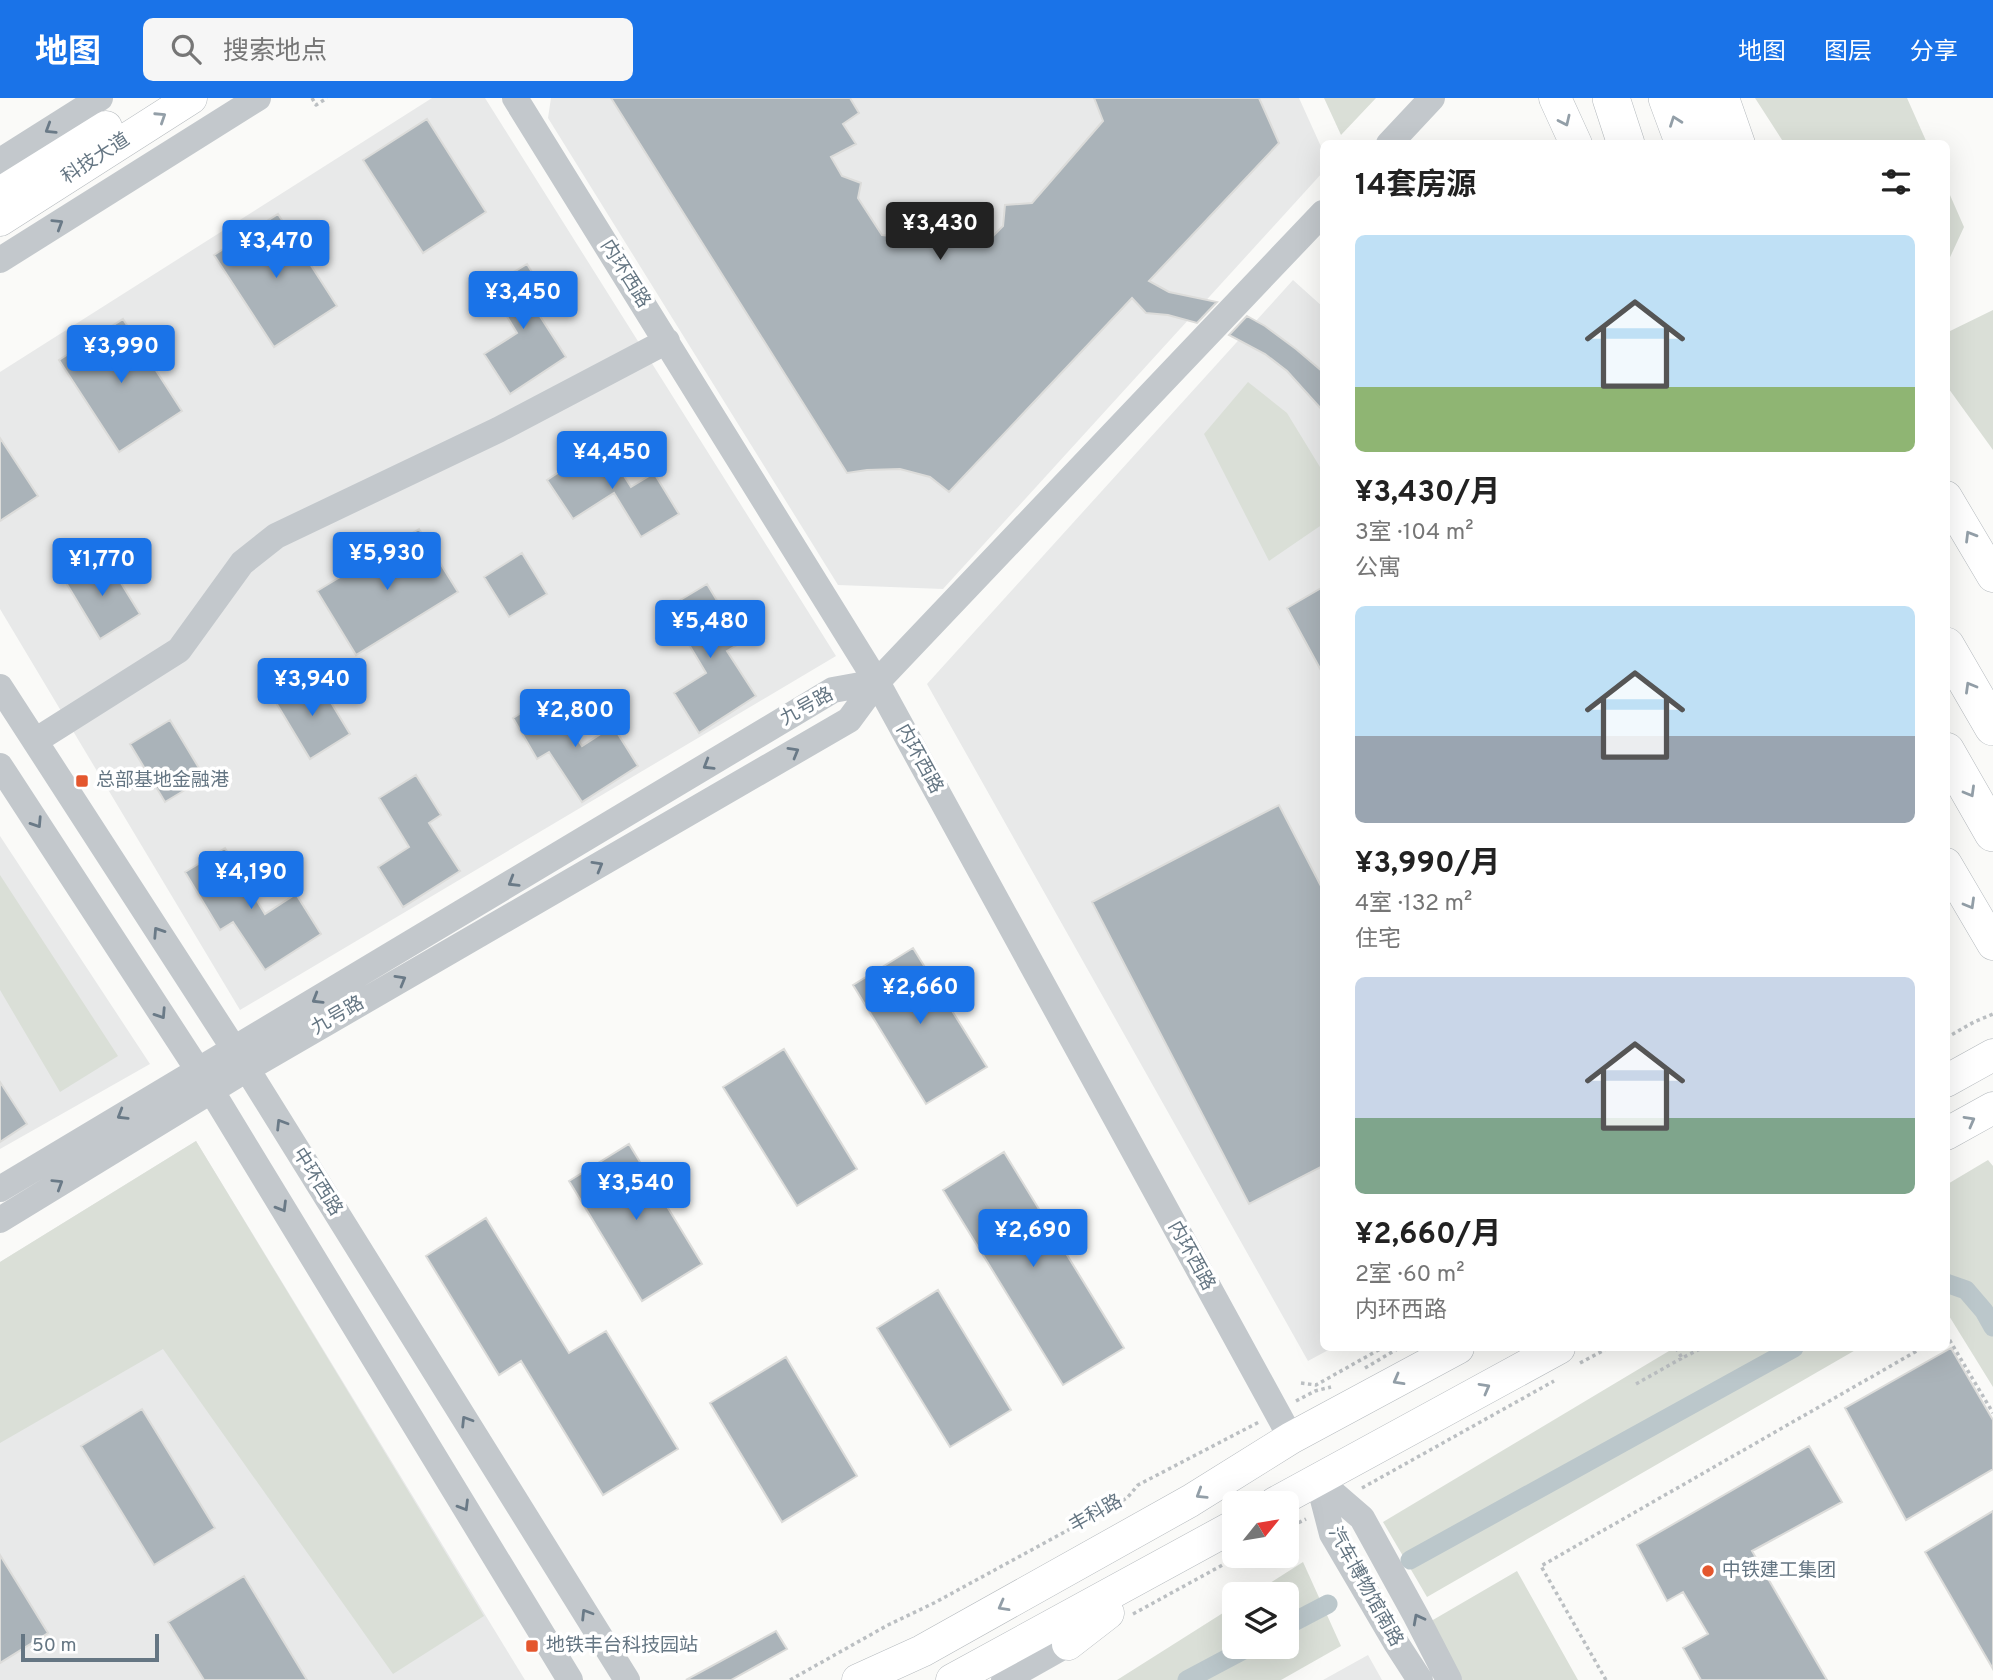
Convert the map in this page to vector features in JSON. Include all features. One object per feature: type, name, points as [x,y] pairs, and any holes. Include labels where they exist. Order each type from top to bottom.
[{"type":"highway","points":[[1611,98],[1625,140]]},
{"type":"highway","points":[[1667,98],[1683,140]]},
{"type":"highway","points":[[1700,98],[1699,109],[1706,140]]},
{"type":"highway","points":[[1950,653],[1993,727]]},
{"type":"highway","points":[[1950,758],[1993,832]]},
{"type":"main road","name":"科技大道","points":[[0,193],[152,98]]},
{"type":"main road","name":"科技大道","points":[[0,220],[191,98]]},
{"type":"main road","points":[[1555,98],[1574,140]]},
{"type":"main road","points":[[1723,98],[1738,140]]},
{"type":"main road","points":[[1950,504],[1993,576]]},
{"type":"main road","points":[[1950,871],[1993,944]]},
{"type":"main road","points":[[1950,1079],[1993,1055]]},
{"type":"main road","points":[[1950,1132],[1993,1108]]},
{"type":"main road","name":"丰科路","points":[[858,1680],[922,1651],[1190,1501],[1284,1425],[1451,1351]]},
{"type":"main road","points":[[1299,1500],[1328,1496],[1565,1363]]},
{"type":"main road","points":[[952,1680],[1222,1532]]},
{"type":"main road","points":[[1068,1644],[1128,1597],[1145,1574]]},
{"type":"street","points":[[0,161],[100,98]]},
{"type":"street","points":[[0,260],[258,98]]},
{"type":"street","name":"内环西路","points":[[515,98],[877,682],[1284,1425]]},
{"type":"street","points":[[1393,140],[1432,98]]},
{"type":"street","name":"九号路","points":[[0,1189],[204,1080],[849,720],[877,682],[1320,216]]},
{"type":"street","points":[[35,741],[180,650],[242,563],[276,536],[498,430],[667,341]]},
{"type":"street","name":"中环西路","points":[[0,687],[240,1059],[627,1680]]},
{"type":"street","points":[[0,766],[204,1080],[570,1680]]},
{"type":"street","name":"九号路","points":[[0,1220],[204,1080]]},
{"type":"street","name":"汽车博物馆南路","points":[[1328,1496],[1332,1534],[1420,1680]]},
{"type":"street","name":"汽车博物馆南路","points":[[1328,1496],[1362,1518],[1449,1680]]},
{"type":"street","points":[[1004,1680],[1068,1644]]},
{"type":"path","points":[[312,98],[316,105],[327,98]]},
{"type":"path","points":[[1950,1036],[1993,1014]]},
{"type":"path","points":[[1950,1341],[1993,1413]]},
{"type":"path","points":[[1301,1383],[1316,1385],[1377,1351]]},
{"type":"path","points":[[1355,1374],[1394,1351]]},
{"type":"path","points":[[1299,1519],[1328,1496],[1550,1384],[1565,1363],[1599,1351]]},
{"type":"path","points":[[1678,1351],[1682,1358]]},
{"type":"path","points":[[1636,1384],[1696,1351]]},
{"type":"path","points":[[1606,1680],[1541,1566],[1917,1351]]},
{"type":"path","name":"丰科路","points":[[790,1680],[1127,1497],[1138,1485],[1284,1425],[1314,1391],[1332,1387]]},
{"type":"path","points":[[1131,1615],[1222,1565]]},
{"type":"shaded area","points":[[432,98],[485,98],[836,656],[240,1010],[0,609],[0,372]]},
{"type":"shaded area","points":[[551,98],[1299,98],[1320,144],[1320,175],[943,589],[838,585],[548,118]]},
{"type":"shaded area","points":[[1324,98],[1376,98],[1341,135]]},
{"type":"shaded area","points":[[1755,98],[1907,98],[1926,140],[1782,140]]},
{"type":"shaded area","points":[[1950,195],[1964,227],[1950,257]]},
{"type":"shaded area","points":[[1293,280],[1320,304],[1320,1351],[1326,1351],[1308,1361],[927,684]]},
{"type":"shaded area","points":[[1993,310],[1993,450],[1950,391],[1950,331]]},
{"type":"shaded area","points":[[1248,382],[1287,413],[1320,467],[1320,526],[1269,561],[1204,434]]},
{"type":"shaded area","points":[[0,836],[150,1064],[0,1149]]},
{"type":"shaded area","points":[[0,875],[118,1056],[60,1092],[0,990]]},
{"type":"shaded area","points":[[196,1141],[525,1680],[0,1680],[0,1262]]},
{"type":"shaded area","points":[[196,1141],[484,1616],[393,1674],[163,1349],[0,1443],[0,1262]]},
{"type":"shaded area","points":[[1988,1160],[1993,1166],[1993,1387],[1950,1317],[1950,1183]]},
{"type":"shaded area","points":[[1669,1351],[1854,1351],[1427,1597],[1383,1522]]},
{"type":"shaded area","points":[[1303,1562],[1341,1646],[1281,1680],[1117,1680],[1222,1614],[1222,1659],[1299,1659],[1299,1582],[1272,1582],[1294,1568],[1299,1568]]},
{"type":"shaded area","points":[[1517,1571],[1578,1680],[1462,1680],[1426,1624]]},
{"type":"shaded area","points":[[1368,1655],[1382,1680],[1323,1680]]},
{"type":"building","points":[[611,98],[850,98],[859,113],[843,124],[856,144],[831,157],[842,176],[861,183],[858,198],[882,235],[983,246],[1003,226],[1005,205],[1032,203],[1103,121],[1094,98],[1259,98],[1279,143],[1149,281],[1169,292],[1217,302],[1197,323],[1168,315],[1146,313],[1132,298],[949,492],[930,477],[900,469],[847,473]]},
{"type":"building","points":[[427,119],[486,212],[423,253],[363,160]]},
{"type":"building","points":[[278,214],[337,306],[274,347],[214,255]]},
{"type":"building","points":[[527,264],[552,305],[538,313],[566,357],[510,394],[484,354],[517,333],[489,287]]},
{"type":"building","points":[[1247,316],[1296,349],[1320,369],[1320,408],[1287,371],[1265,354],[1229,335]]},
{"type":"building","points":[[123,319],[182,411],[119,452],[59,360]]},
{"type":"building","points":[[0,438],[38,496],[0,521]]},
{"type":"building","points":[[603,443],[631,487],[654,473],[679,514],[641,537],[614,493],[573,519],[547,480]]},
{"type":"building","points":[[419,529],[458,592],[356,655],[317,591]]},
{"type":"building","points":[[522,553],[547,594],[509,617],[484,577]]},
{"type":"building","points":[[105,557],[140,614],[100,639],[65,581]]},
{"type":"building","points":[[707,584],[742,642],[727,651],[756,696],[699,733],[674,693],[706,673],[667,608]]},
{"type":"building","points":[[1320,589],[1320,668],[1287,608]]},
{"type":"building","points":[[315,676],[350,734],[310,759],[275,701]]},
{"type":"building","points":[[550,695],[582,746],[613,726],[638,766],[582,802],[549,752],[537,759],[513,718]]},
{"type":"building","points":[[170,720],[205,778],[165,802],[130,744]]},
{"type":"building","points":[[416,775],[441,815],[429,823],[460,871],[403,907],[378,867],[409,847],[379,798]]},
{"type":"building","points":[[1279,805],[1320,884],[1320,1168],[1249,1204],[1092,902]]},
{"type":"building","points":[[225,848],[265,914],[296,894],[321,934],[265,970],[233,922],[220,930],[185,872]]},
{"type":"building","points":[[913,948],[987,1067],[926,1104],[853,985]]},
{"type":"building","points":[[784,1049],[857,1169],[797,1206],[723,1087]]},
{"type":"building","points":[[0,1082],[27,1124],[0,1142]]},
{"type":"building","points":[[629,1144],[702,1264],[642,1301],[569,1181]]},
{"type":"building","points":[[1004,1152],[1124,1348],[1063,1385],[943,1190]]},
{"type":"building","points":[[486,1218],[569,1353],[606,1331],[678,1449],[603,1495],[521,1361],[499,1375],[426,1256]]},
{"type":"building","points":[[938,1290],[1011,1410],[950,1447],[877,1328]]},
{"type":"building","points":[[1950,1349],[1993,1420],[1993,1469],[1906,1520],[1845,1408],[1950,1351]]},
{"type":"building","points":[[786,1357],[857,1476],[782,1522],[710,1403]]},
{"type":"building","points":[[142,1409],[215,1528],[154,1565],[81,1446]]},
{"type":"building","name":"中铁建工集团","points":[[1809,1446],[1842,1502],[1752,1551],[1827,1680],[1701,1680],[1683,1648],[1708,1634],[1683,1592],[1667,1601],[1637,1545]]},
{"type":"building","points":[[1993,1511],[1993,1669],[1925,1552]]},
{"type":"building","points":[[0,1555],[48,1633],[0,1663]]},
{"type":"building","points":[[244,1576],[307,1680],[204,1680],[168,1622]]},
{"type":"building","points":[[776,1631],[787,1649],[731,1680],[686,1680]]},
{"type":"waterway","points":[[1950,1284],[1966,1290],[1984,1311],[1993,1327]]},
{"type":"waterway","points":[[1410,1560],[1789,1351]]},
{"type":"waterway","points":[[1299,1619],[1328,1604]]},
{"type":"waterway","points":[[1187,1680],[1226,1659]]},
{"type":"place","name":"总部基地金融港","points":[[82,781]]},
{"type":"place","name":"中铁建工集团","points":[[1708,1571]]},
{"type":"place","name":"地铁丰台科技园站","points":[[532,1646]]}]
